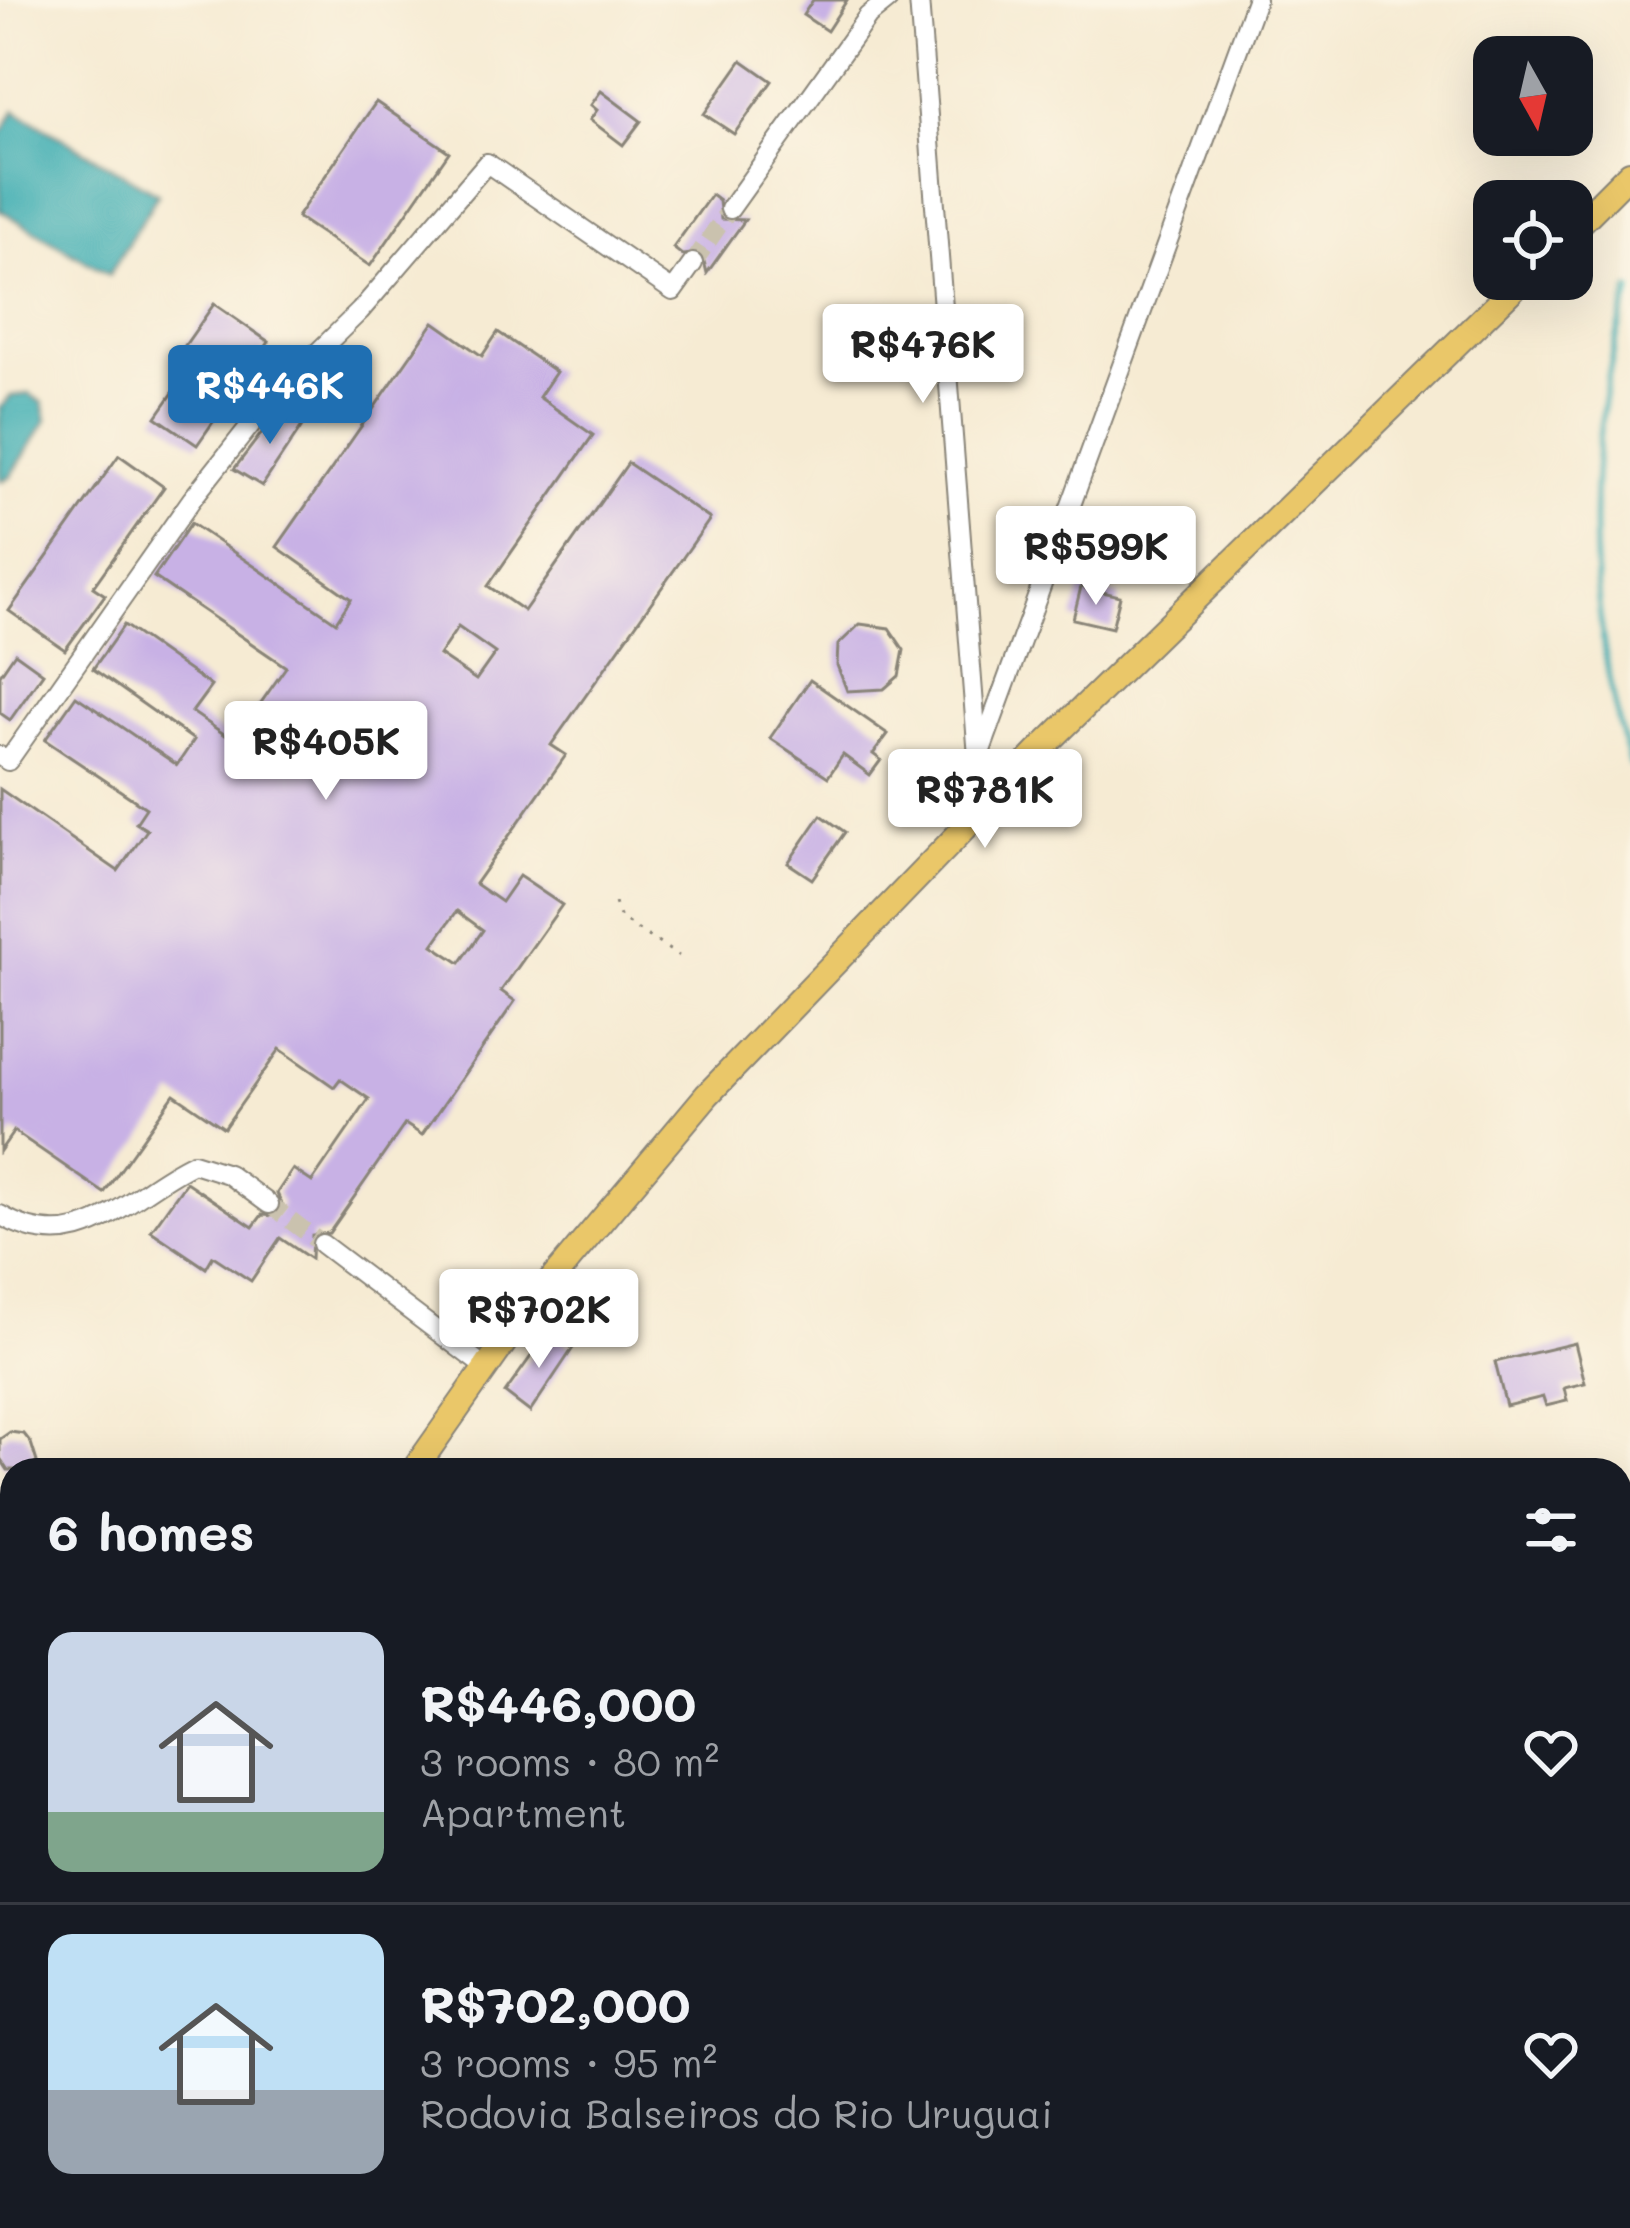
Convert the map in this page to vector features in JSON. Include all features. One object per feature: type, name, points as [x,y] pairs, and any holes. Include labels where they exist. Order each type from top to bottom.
[{"type":"main road","points":[[1593,210],[1630,173]]},
{"type":"main road","points":[[422,1458],[619,1196],[707,1095],[988,805],[1502,300]]},
{"type":"street","points":[[730,209],[868,16],[888,0]]},
{"type":"street","points":[[919,0],[978,757],[988,805]]},
{"type":"street","points":[[978,757],[1256,0]]},
{"type":"street","points":[[0,756],[8,761],[192,499],[274,394],[359,311],[488,163],[673,291],[693,263]]},
{"type":"street","points":[[0,1215],[38,1231],[87,1228],[124,1211],[167,1174],[193,1162],[228,1174],[269,1204]]},
{"type":"street","points":[[322,1244],[486,1368]]},
{"type":"path","points":[[615,903],[621,919],[679,956]]},
{"type":"water","points":[[15,110],[158,194],[109,275],[0,210],[0,134]]},
{"type":"water","points":[[29,394],[43,403],[47,420],[11,476],[0,481],[0,408],[11,396]]},
{"type":"building","points":[[813,0],[847,0],[827,31],[803,15]]},
{"type":"building","points":[[742,60],[772,81],[734,134],[704,114]]},
{"type":"building","points":[[601,91],[641,121],[623,145],[590,120],[597,110],[591,105]]},
{"type":"building","points":[[376,102],[449,152],[370,266],[297,217]]},
{"type":"building","points":[[711,195],[719,201],[721,219],[745,220],[707,273],[702,253],[682,255],[673,248]]},
{"type":"building","points":[[214,304],[269,342],[197,445],[156,417],[186,374],[172,364]]},
{"type":"building","points":[[434,322],[482,356],[498,332],[556,372],[539,397],[593,435],[488,586],[524,611],[628,463],[710,519],[551,745],[566,755],[475,884],[501,902],[519,876],[562,905],[501,991],[515,1001],[422,1135],[405,1124],[329,1233],[312,1235],[311,1259],[280,1238],[251,1281],[213,1256],[206,1268],[151,1231],[186,1182],[253,1227],[262,1215],[275,1216],[282,1204],[277,1193],[293,1169],[312,1182],[369,1099],[340,1079],[334,1087],[280,1049],[224,1128],[174,1094],[104,1193],[14,1131],[0,1151],[0,789],[118,871],[147,830],[136,823],[146,808],[45,740],[76,696],[177,765],[194,740],[93,669],[124,625],[211,686],[192,712],[234,741],[286,667],[154,577],[191,523],[336,622],[351,599],[277,547]],"holes":[[[458,627],[495,653],[476,680],[439,655]],[[457,911],[483,930],[460,963],[433,945]]]},
{"type":"building","points":[[281,408],[304,423],[262,486],[234,469]]},
{"type":"building","points":[[119,455],[164,487],[93,587],[105,595],[65,650],[9,611]]},
{"type":"building","points":[[1081,587],[1120,596],[1112,628],[1073,619]]},
{"type":"building","points":[[860,624],[889,628],[904,650],[899,676],[884,689],[847,691],[837,665],[838,645]]},
{"type":"building","points":[[15,653],[43,673],[10,720],[0,713],[0,675]]},
{"type":"building","points":[[810,680],[888,734],[873,754],[881,760],[870,775],[843,755],[828,777],[770,738]]},
{"type":"building","points":[[821,815],[845,832],[812,879],[788,863]]},
{"type":"building","points":[[549,1331],[573,1348],[530,1412],[505,1393]]},
{"type":"building","points":[[1575,1343],[1585,1383],[1564,1388],[1567,1401],[1546,1406],[1543,1397],[1506,1406],[1495,1362]]},
{"type":"building","points":[[10,1432],[24,1434],[36,1458],[0,1458],[0,1439]]},
{"type":"waterway","points":[[1630,290],[1603,408],[1595,528],[1604,647],[1630,765]]},
{"type":"tunnel","points":[[693,263],[730,209]]},
{"type":"tunnel","points":[[269,1204],[322,1244]]}]
